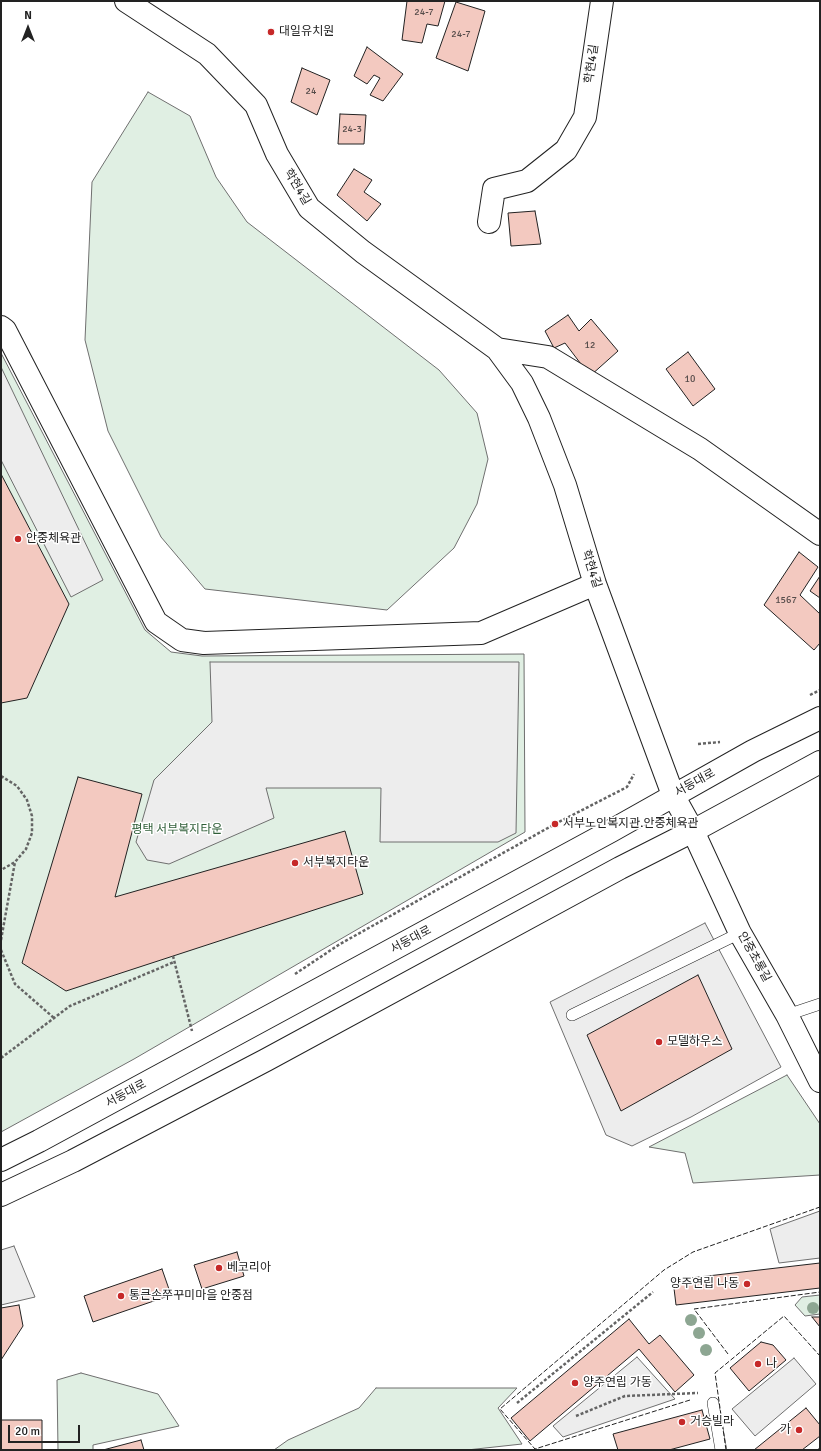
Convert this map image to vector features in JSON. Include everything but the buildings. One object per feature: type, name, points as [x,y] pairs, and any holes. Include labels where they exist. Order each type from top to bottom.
[{"type":"street","name":"학현4길","points":[[126,1],[207,54],[256,105],[277,154],[308,208],[363,252],[497,350],[522,383],[539,418],[565,485],[594,584],[673,795],[693,831]]},
{"type":"street","name":"학현4길","points":[[489,222],[494,189],[527,181],[560,155],[566,150],[585,117],[602,1]]},
{"type":"street","points":[[1,327],[4,330],[156,622],[182,640],[204,643],[481,633],[594,584]]},
{"type":"street","name":"학현4길","points":[[497,350],[548,357],[700,449],[820,534]]},
{"type":"street","name":"서동대로","points":[[1,1160],[597,839],[753,751],[820,718]]},
{"type":"street","points":[[1,1195],[73,1160],[266,1060],[620,868],[693,831],[820,762]]},
{"type":"street","name":"안중초롱길","points":[[693,831],[740,933],[787,1015],[820,1080]]},
{"type":"lane","points":[[572,1015],[740,933]]},
{"type":"lane","points":[[787,1015],[820,1004]]},
{"type":"lane","points":[[713,1403],[720,1450]]},
{"type":"path","points":[[293,975],[340,944],[555,824],[627,787],[634,774]]},
{"type":"path","points":[[1,776],[17,786],[27,800],[32,816],[32,833],[26,849],[15,862],[1,870]]},
{"type":"path","points":[[1,940],[15,862]]},
{"type":"path","points":[[1,950],[15,984],[54,1018]]},
{"type":"path","points":[[172,956],[193,1036]]},
{"type":"path","points":[[1,1058],[70,1006],[174,962]]},
{"type":"path","points":[[517,1403],[653,1292]]},
{"type":"path","points":[[576,1416],[625,1396],[702,1393]]},
{"type":"green space","points":[[148,92],[190,116],[216,177],[247,222],[439,370],[477,413],[488,459],[477,504],[454,548],[387,610],[205,589],[161,537],[108,431],[85,340],[92,182]]},
{"type":"green space","name":"평택 서부복지타운","points":[[1,353],[145,630],[171,652],[202,656],[524,654],[525,832],[134,1059],[1,1132]]},
{"type":"green space","points":[[787,1075],[820,1124],[820,1175],[693,1183],[685,1153],[649,1147]]},
{"type":"green space","points":[[820,1295],[820,1314],[805,1316],[795,1305],[802,1297]]},
{"type":"green space","points":[[81,1373],[158,1394],[179,1426],[93,1445],[93,1450],[58,1450],[57,1380]]},
{"type":"green space","points":[[376,1388],[517,1388],[498,1408],[522,1444],[467,1450],[274,1450],[288,1440],[359,1408]]},
{"type":"shaded area","points":[[1,367],[103,580],[71,597],[1,460]]},
{"type":"shaded area","points":[[210,662],[519,662],[516,833],[498,842],[380,842],[381,788],[266,788],[274,818],[169,864],[147,860],[136,842],[154,780],[212,722]]},
{"type":"shaded area","points":[[705,923],[781,1067],[691,1117],[632,1146],[606,1135],[550,1002]]},
{"type":"shaded area","points":[[820,1211],[820,1258],[779,1263],[770,1229]]},
{"type":"shaded area","points":[[14,1246],[35,1297],[1,1305],[1,1250]]},
{"type":"shaded area","points":[[637,1357],[675,1399],[563,1437],[553,1426]]},
{"type":"shaded area","points":[[794,1358],[816,1384],[755,1436],[732,1409]]},
{"type":"fence","points":[[690,1400],[535,1449],[500,1409],[664,1270],[693,1252],[820,1207]]},
{"type":"fence","points":[[728,1354],[694,1309],[820,1292]]},
{"type":"fence","points":[[726,1450],[715,1373],[784,1316],[820,1356]]},
{"type":"place","name":"대일유치원","points":[[271,32]]},
{"type":"place","name":"안중체육관","points":[[18,539]]},
{"type":"place","name":"서부노인복지관.안중체육관","points":[[555,824]]},
{"type":"place","name":"서부복지타운","points":[[295,863]]},
{"type":"place","name":"모델하우스","points":[[659,1042]]},
{"type":"place","name":"베코리아","points":[[219,1268]]},
{"type":"place","name":"양주연립 나동","points":[[747,1284]]},
{"type":"place","name":"통큰손쭈꾸미마을 안중점","points":[[121,1296]]},
{"type":"place","name":"나","points":[[758,1364]]},
{"type":"place","name":"양주연립 가동","points":[[575,1383]]},
{"type":"place","name":"거승빌라","points":[[682,1422]]},
{"type":"place","name":"가","points":[[799,1430]]}]
